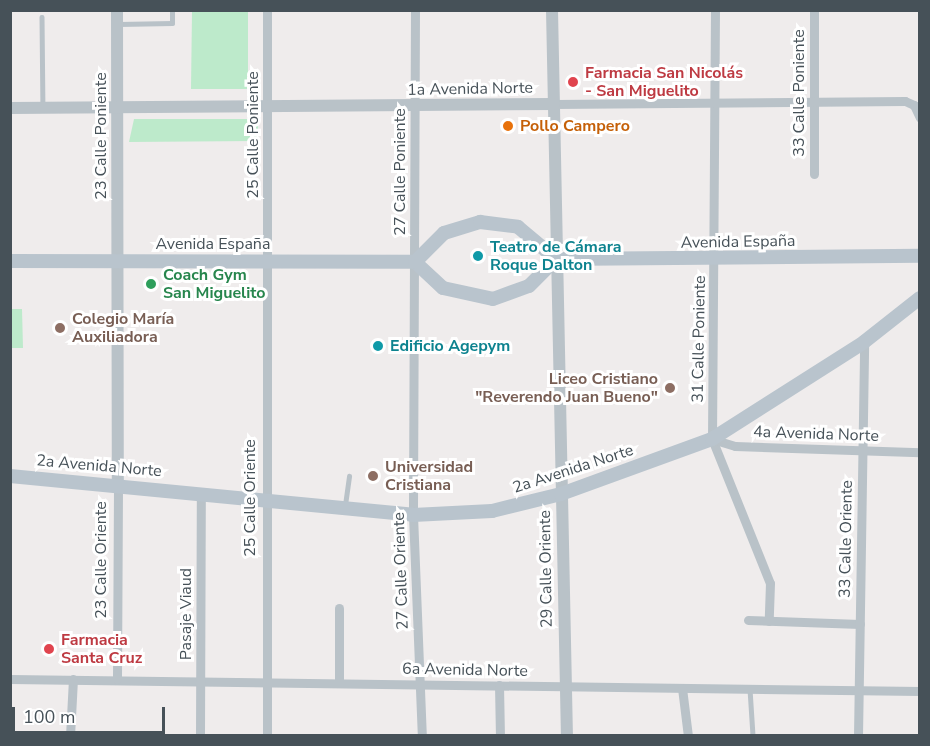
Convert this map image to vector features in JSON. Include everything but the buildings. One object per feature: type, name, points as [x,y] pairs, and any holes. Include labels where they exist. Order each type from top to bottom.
[{"type":"main road","points":[[487,221],[530,233],[556,259],[529,286],[487,299],[443,288],[415,262],[444,234],[487,221]]},
{"type":"main road","name":"Avenida España","points":[[556,259],[920,256]]},
{"type":"main road","name":"Avenida España","points":[[10,261],[415,262]]},
{"type":"main road","name":"2a Avenida Norte","points":[[10,476],[118,483],[413,515],[492,510],[561,494],[712,439],[864,342],[920,298]]},
{"type":"street","name":"23 Calle Poniente","points":[[117,10],[118,261]]},
{"type":"street","name":"25 Calle Poniente","points":[[267,10],[269,260]]},
{"type":"street","name":"27 Calle Poniente","points":[[415,10],[415,262]]},
{"type":"street","name":"29 Calle Oriente","points":[[552,10],[567,735]]},
{"type":"street","name":"31 Calle Poniente","points":[[715,10],[712,439],[770,583],[769,621]]},
{"type":"street","name":"33 Calle Poniente","points":[[814,10],[814,174]]},
{"type":"street","name":"1a Avenida Norte","points":[[11,108],[117,106],[267,108],[814,99],[908,102],[920,118]]},
{"type":"street","name":"25 Calle Oriente","points":[[267,735],[264,499],[269,260]]},
{"type":"street","name":"23 Calle Oriente","points":[[117,680],[118,261]]},
{"type":"street","name":"27 Calle Oriente","points":[[415,262],[413,515],[422,735]]},
{"type":"street","name":"33 Calle Oriente","points":[[858,735],[864,342]]},
{"type":"street","name":"4a Avenida Norte","points":[[712,439],[735,446],[920,452]]},
{"type":"street","name":"Pasaje Viaud","points":[[200,735],[201,492]]},
{"type":"street","points":[[339,608],[339,683]]},
{"type":"street","points":[[748,620],[860,624]]},
{"type":"street","name":"6a Avenida Norte","points":[[10,679],[920,691]]},
{"type":"street","points":[[70,735],[73,679]]},
{"type":"street","points":[[499,685],[500,735]]},
{"type":"street","points":[[682,688],[688,735]]},
{"type":"lane","points":[[117,24],[172,23],[172,10]]},
{"type":"lane","points":[[42,17],[43,107]]},
{"type":"lane","points":[[344,508],[350,476]]},
{"type":"lane","points":[[750,688],[753,735]]},
{"type":"green space","points":[[192,11],[248,11],[248,89],[191,89]]},
{"type":"green space","points":[[134,119],[251,119],[258,125],[258,141],[129,142]]},
{"type":"green space","points":[[10,309],[22,309],[23,348],[11,348]]},
{"type":"place","name":"Farmacia San Nicolás - San Miguelito","points":[[573,82]]},
{"type":"place","name":"Pollo Campero","points":[[508,126]]},
{"type":"place","name":"Teatro de Cámara Roque Dalton","points":[[478,256]]},
{"type":"place","name":"Coach Gym San Miguelito","points":[[151,284]]},
{"type":"place","name":"Colegio María Auxiliadora","points":[[60,328]]},
{"type":"place","name":"Edificio Agepym","points":[[378,346]]},
{"type":"place","name":"Liceo Cristiano \"Reverendo Juan Bueno\"","points":[[670,388]]},
{"type":"place","name":"Universidad Cristiana","points":[[373,476]]},
{"type":"place","name":"Farmacia Santa Cruz","points":[[49,649]]}]
